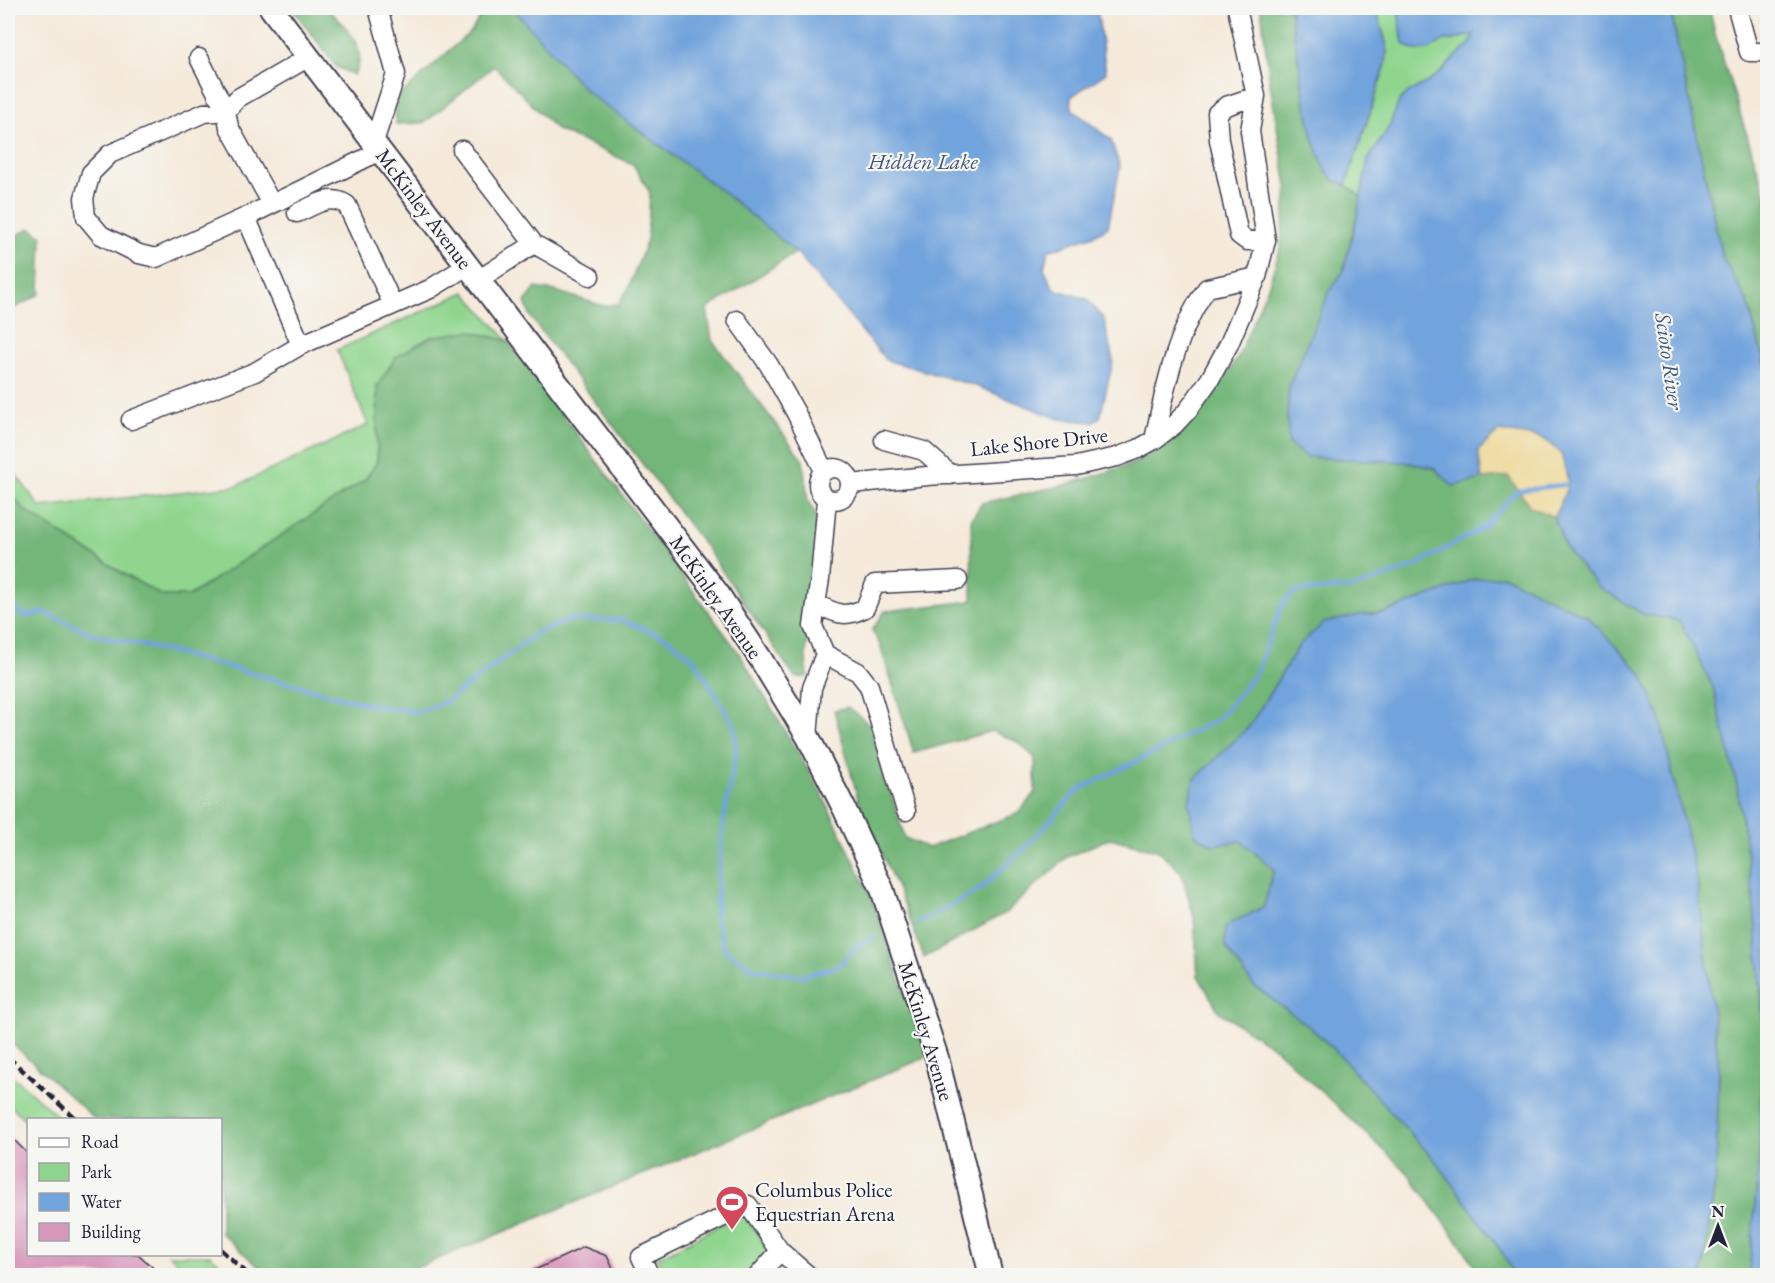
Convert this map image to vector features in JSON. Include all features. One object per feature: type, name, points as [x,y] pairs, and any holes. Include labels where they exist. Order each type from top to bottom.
[{"type":"main road","name":"McKinley Avenue","points":[[271,8],[718,594],[760,658],[807,737],[882,889],[937,1058],[991,1275]]},
{"type":"street","points":[[309,57],[238,98],[226,111],[204,113],[110,154],[91,173],[84,198],[86,217],[101,235],[139,254],[156,258],[272,204],[377,147],[396,74],[378,8]]},
{"type":"street","name":"Lake Shore Drive","points":[[851,484],[951,474],[1076,466],[1117,457],[1154,440],[1174,425],[1188,410],[1210,379],[1229,344],[1257,277],[1266,240],[1250,131],[1256,96],[1237,8]]},
{"type":"street","points":[[1737,8],[1758,52]]},
{"type":"street","points":[[199,58],[226,111],[230,128],[272,204]]},
{"type":"street","points":[[1256,96],[1226,106],[1217,113],[1220,140],[1239,235],[1247,241],[1266,240]]},
{"type":"street","points":[[462,150],[534,244],[590,276]]},
{"type":"street","points":[[297,213],[327,200],[339,200],[347,205],[393,305]]},
{"type":"street","points":[[246,216],[301,345]]},
{"type":"street","points":[[131,420],[255,372],[301,345],[472,273],[534,244]]},
{"type":"street","points":[[1154,440],[1176,350],[1198,301],[1207,288],[1257,277]]},
{"type":"street","points":[[737,320],[769,365],[796,412],[824,471]]},
{"type":"street","points":[[884,440],[924,451],[951,474]]},
{"type":"street","points":[[830,468],[847,473],[851,484],[847,495],[832,501],[822,496],[818,486],[820,476],[830,468]]},
{"type":"street","points":[[827,499],[821,570],[813,626],[825,654],[858,672],[868,686],[906,811]]},
{"type":"street","points":[[816,603],[840,614],[855,613],[865,608],[875,584],[958,580]]},
{"type":"street","points":[[807,737],[812,688],[825,654]]},
{"type":"street","points":[[650,1275],[640,1257],[748,1205],[780,1251],[810,1275]]},
{"type":"street","points":[[758,1275],[780,1251]]},
{"type":"green space","points":[[292,8],[328,8],[348,31],[358,47],[360,56],[354,75],[336,67]]},
{"type":"green space","points":[[485,8],[515,8],[516,12],[587,92],[723,192],[797,252],[707,309],[712,340],[803,460],[808,501],[822,525],[806,652],[807,677],[795,678],[708,550],[531,318],[525,302],[536,288],[555,291],[604,306],[618,304],[628,289],[647,240],[650,193],[633,164],[557,130],[494,66],[424,123],[396,124],[395,100],[472,30]]},
{"type":"green space","points":[[1261,8],[1290,8],[1314,141],[1335,181],[1346,185],[1361,197],[1343,272],[1330,290],[1306,457],[1404,462],[1434,468],[1453,485],[1508,476],[1530,506],[1554,517],[1566,549],[1643,614],[1680,621],[1713,687],[1736,780],[1753,892],[1764,1026],[1759,1158],[1749,1275],[1702,1275],[1716,1174],[1719,1067],[1697,879],[1475,579],[1384,613],[1359,615],[1300,644],[1249,727],[1195,779],[1213,845],[1241,841],[1274,869],[1264,907],[1226,926],[1253,985],[1312,1029],[1332,1047],[1439,1165],[1504,1255],[1514,1275],[1480,1275],[1464,1249],[1408,1173],[1276,1049],[1219,1012],[1198,976],[1194,917],[1181,872],[1159,851],[1110,838],[1067,857],[1007,912],[924,958],[904,904],[858,799],[834,710],[848,707],[869,724],[905,838],[928,848],[1019,813],[1035,792],[1035,758],[1018,742],[992,731],[914,753],[880,645],[872,630],[885,611],[972,601],[971,520],[982,503],[1069,484],[1135,463],[1174,440],[1207,405],[1237,359],[1269,284],[1281,247],[1287,187],[1270,84]]},
{"type":"green space","points":[[1376,8],[1398,8],[1403,43],[1429,50],[1444,40],[1454,40],[1474,33],[1470,44],[1444,69],[1430,81],[1400,99],[1389,127],[1368,160],[1361,197],[1346,185],[1386,64],[1387,46]]},
{"type":"green space","points":[[1670,8],[1709,8],[1767,199],[1767,374],[1748,303],[1722,257]]},
{"type":"green space","points":[[30,228],[42,236],[40,294],[8,312],[8,268],[17,235]]},
{"type":"green space","points":[[465,292],[508,341],[469,331],[377,386],[377,462],[365,480],[189,596],[163,596],[127,576],[24,510],[8,490],[8,464],[40,507],[236,486],[368,425],[337,350]]},
{"type":"green space","points":[[469,331],[508,341],[739,653],[821,792],[870,894],[927,1057],[421,1266],[406,1275],[268,1275],[222,1234],[222,1118],[94,1118],[8,1040],[8,490],[24,510],[127,576],[163,596],[189,596],[365,480],[377,462],[377,386],[396,357],[430,337]]},
{"type":"green space","points":[[1767,454],[1767,550],[1757,481],[1763,456]]},
{"type":"green space","points":[[8,1072],[60,1118],[27,1118],[27,1122],[8,1103]]},
{"type":"green space","name":"Columbus Police Equestrian Arena","points":[[742,1213],[770,1249],[745,1275],[667,1275],[657,1258]]},
{"type":"green space","points":[[170,1256],[211,1256],[233,1275],[189,1275]]},
{"type":"sand","points":[[1499,431],[1542,438],[1561,453],[1569,484],[1554,517],[1530,506],[1508,476],[1482,479],[1478,451]]},
{"type":"water","name":"Hidden Lake","points":[[515,8],[1097,8],[1106,73],[1071,97],[1072,109],[1111,140],[1120,167],[1108,227],[1094,235],[1048,251],[1044,268],[1054,289],[1087,299],[1104,319],[1113,361],[1100,417],[1092,422],[1059,419],[976,386],[886,360],[797,253],[723,192],[587,92],[516,12]]},
{"type":"water","points":[[1290,8],[1376,8],[1387,47],[1386,64],[1346,185],[1335,181],[1326,172],[1314,141]]},
{"type":"water","name":"Scioto River","points":[[1398,8],[1526,8],[1525,11],[1536,14],[1543,8],[1670,8],[1722,257],[1748,303],[1767,374],[1767,454],[1763,456],[1757,481],[1768,550],[1767,1275],[1749,1275],[1759,1158],[1764,1027],[1753,893],[1736,780],[1713,687],[1680,621],[1643,614],[1598,587],[1566,549],[1554,517],[1569,484],[1561,453],[1543,438],[1499,431],[1478,451],[1482,479],[1453,486],[1434,468],[1404,462],[1306,457],[1289,444],[1287,420],[1289,386],[1330,290],[1343,272],[1368,160],[1389,127],[1400,99],[1430,81],[1444,69],[1470,44],[1474,34],[1454,40],[1444,40],[1429,50],[1413,50],[1403,43]]},
{"type":"water","points":[[1504,576],[1588,617],[1642,674],[1659,715],[1697,879],[1719,1067],[1716,1174],[1702,1275],[1514,1275],[1504,1255],[1439,1165],[1332,1047],[1312,1029],[1253,985],[1225,946],[1226,926],[1264,907],[1274,869],[1241,841],[1213,845],[1195,835],[1189,802],[1195,779],[1249,727],[1300,644],[1324,623],[1359,615],[1384,613],[1475,579]]},
{"type":"building","points":[[8,1134],[27,1153],[27,1256],[140,1256],[161,1275],[8,1275]]},
{"type":"building","points":[[584,1247],[607,1256],[616,1275],[524,1275]]},
{"type":"waterway","points":[[917,922],[979,890],[1025,848],[1078,790],[1218,719],[1256,673],[1283,603],[1296,591],[1353,588],[1413,567],[1482,528],[1517,491],[1574,485]]},
{"type":"waterway","points":[[8,606],[26,616],[44,612],[92,634],[176,653],[370,705],[418,712],[446,702],[538,632],[570,620],[622,620],[667,638],[695,660],[735,727],[736,752],[723,824],[715,917],[725,950],[755,969],[801,976],[839,966],[858,945],[874,937]]},
{"type":"railway","points":[[8,1057],[75,1118]]},
{"type":"railway","points":[[222,1251],[250,1276]]},
{"type":"place","name":"Columbus Police Equestrian Arena","points":[[732,1231]]}]
